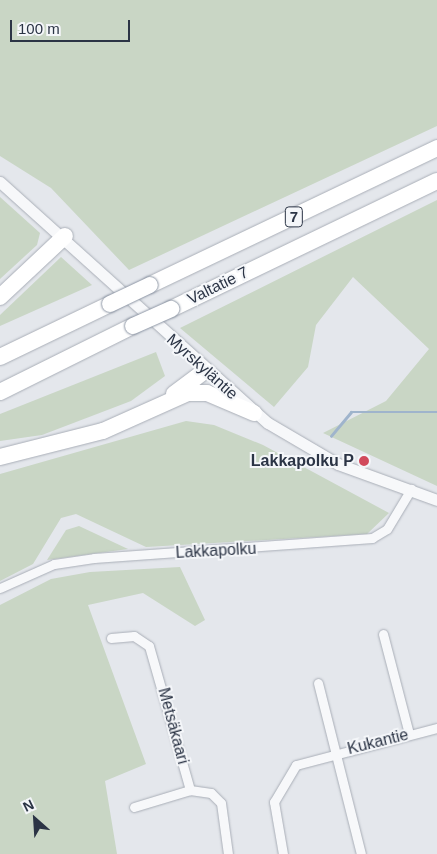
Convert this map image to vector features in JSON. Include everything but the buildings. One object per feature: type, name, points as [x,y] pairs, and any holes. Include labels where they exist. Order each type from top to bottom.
[{"type":"highway","name":"Valtatie 7","points":[[0,357],[437,148]]},
{"type":"highway","name":"Valtatie 7","points":[[0,392],[133,326],[437,182]]},
{"type":"highway","points":[[0,297],[65,236]]},
{"type":"highway","points":[[160,404],[205,371]]},
{"type":"highway","points":[[0,457],[103,431],[188,393],[207,393],[254,413]]},
{"type":"street","name":"Myrskyläntie","points":[[0,182],[65,236],[205,371],[254,413],[311,452],[437,500]]},
{"type":"street","name":"Lakkapolku","points":[[0,588],[54,564],[94,558],[372,538],[387,529],[411,489]]},
{"type":"street","points":[[383,634],[409,734]]},
{"type":"street","name":"Metsäkaari","points":[[111,638],[134,636],[149,646],[190,790]]},
{"type":"street","points":[[283,854],[273,810],[279,790],[296,765],[335,752],[318,682]]},
{"type":"street","name":"Kukantie","points":[[361,854],[335,752],[437,728]]},
{"type":"street","points":[[134,807],[190,790],[211,793],[221,803],[228,854]]},
{"type":"green space","points":[[0,0],[437,0],[437,126],[129,270],[51,188],[0,156]]},
{"type":"green space","points":[[0,197],[40,233],[37,245],[0,279]]},
{"type":"green space","points":[[437,200],[437,486],[323,433],[386,401],[429,349],[353,277],[316,325],[308,367],[274,407],[180,328]]},
{"type":"green space","points":[[61,257],[92,285],[0,326],[0,315]]},
{"type":"green space","points":[[156,352],[165,376],[131,401],[42,435],[0,441],[0,414]]},
{"type":"green space","points":[[186,421],[214,425],[263,445],[389,513],[367,534],[146,547],[76,514],[61,518],[33,564],[0,581],[0,474]]},
{"type":"green space","points":[[79,526],[128,549],[47,560],[66,530]]},
{"type":"green space","points":[[180,567],[205,620],[195,626],[143,593],[88,605],[146,764],[105,781],[117,854],[0,854],[0,605],[51,579],[90,572]]},
{"type":"waterway","points":[[331,436],[351,412],[437,412]]},
{"type":"place","name":"Lakkapolku P","points":[[364,461]]}]
